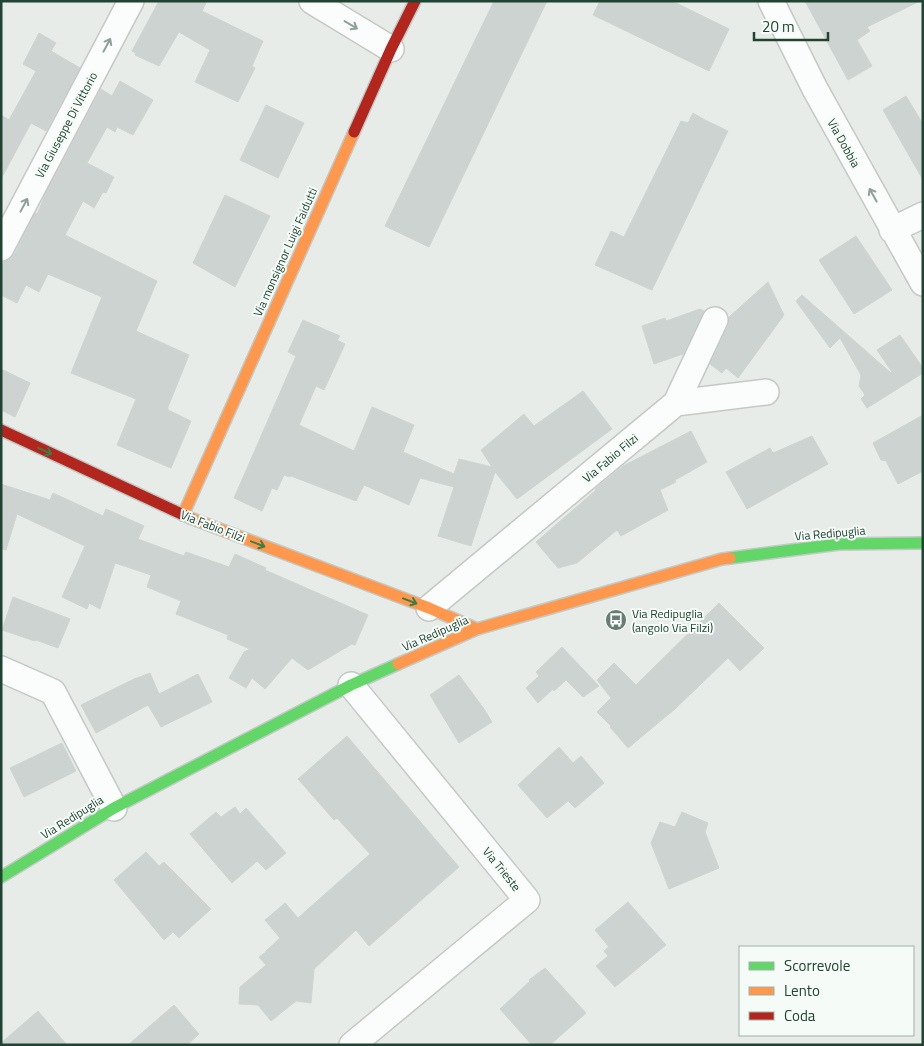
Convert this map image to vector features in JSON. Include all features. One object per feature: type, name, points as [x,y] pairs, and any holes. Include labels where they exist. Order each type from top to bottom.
[{"type":"street","name":"Via Giuseppe Di Vittorio","points":[[1,248],[131,1]]},
{"type":"street","points":[[312,1],[391,49]]},
{"type":"street","name":"Via monsignor Luigi Faidutti","points":[[183,515],[391,49],[415,1]]},
{"type":"street","name":"Via Dobbia","points":[[771,1],[815,90],[923,283]]},
{"type":"street","points":[[892,230],[923,215]]},
{"type":"street","name":"Via Fabio Filzi","points":[[430,608],[676,403],[715,320]]},
{"type":"street","points":[[676,403],[766,392]]},
{"type":"street","name":"Via Fabio Filzi","points":[[1,430],[183,515],[430,608],[476,629]]},
{"type":"street","name":"Via Redipuglia","points":[[1,877],[114,808],[351,685],[476,629],[722,559],[838,544],[923,543]]},
{"type":"street","points":[[1,668],[53,692],[114,808]]},
{"type":"street","name":"Via Trieste","points":[[351,685],[528,900],[352,1045]]},
{"type":"building","points":[[159,1],[207,1],[202,11],[263,41],[252,66],[255,68],[238,102],[195,82],[210,50],[179,32],[159,66],[135,55],[136,53],[132,51]]},
{"type":"building","points":[[494,1],[547,1],[429,247],[385,226]]},
{"type":"building","points":[[600,1],[672,1],[729,29],[709,71],[593,15]]},
{"type":"building","points":[[805,1],[920,1],[867,27],[870,31],[857,40],[872,66],[848,80]]},
{"type":"building","points":[[39,33],[56,43],[51,51],[80,68],[46,131],[31,123],[1,179],[1,115],[9,120],[36,71],[23,64]]},
{"type":"building","points":[[120,81],[153,100],[133,135],[117,127],[115,132],[107,127],[87,163],[114,177],[106,193],[103,192],[94,208],[83,201],[65,235],[157,281],[136,331],[189,355],[168,407],[168,410],[191,421],[171,468],[117,445],[136,399],[71,373],[102,297],[48,274],[39,292],[26,285],[17,303],[1,295],[1,267],[4,262],[14,255],[101,89],[112,96]]},
{"type":"building","points":[[906,96],[923,124],[923,180],[883,110]]},
{"type":"building","points":[[266,105],[304,123],[278,178],[240,160]]},
{"type":"building","points":[[693,113],[728,131],[652,290],[595,265],[611,231],[624,237],[681,121],[688,123]]},
{"type":"building","points":[[225,195],[270,216],[235,287],[193,263]]},
{"type":"building","points":[[856,236],[892,290],[854,314],[819,260]]},
{"type":"building","points":[[768,282],[784,315],[738,378],[726,368],[722,373],[710,364],[728,326],[729,317]]},
{"type":"building","points":[[802,295],[891,373],[877,350],[900,335],[923,368],[923,373],[867,408],[861,399],[865,395],[859,386],[861,375],[840,338],[830,348],[796,301]]},
{"type":"building","points":[[700,309],[704,311],[683,354],[654,364],[642,326],[665,318],[666,321]]},
{"type":"building","points":[[303,320],[340,336],[337,340],[345,344],[324,390],[316,386],[299,425],[354,451],[372,407],[414,425],[403,452],[454,474],[459,459],[492,467],[481,450],[524,414],[534,426],[583,391],[612,429],[517,499],[495,472],[471,546],[438,536],[454,487],[420,478],[409,505],[364,485],[356,501],[284,475],[277,490],[272,488],[262,511],[234,498],[296,356],[288,352]]},
{"type":"building","points":[[1,369],[30,383],[15,417],[1,410]]},
{"type":"building","points":[[923,415],[923,471],[898,484],[886,461],[881,460],[873,443]]},
{"type":"building","points":[[691,431],[707,462],[660,490],[668,510],[621,536],[617,530],[577,563],[558,568],[536,542],[623,466]]},
{"type":"building","points":[[812,436],[828,464],[747,509],[726,472],[770,448],[773,453]]},
{"type":"building","points":[[1,484],[50,500],[53,493],[103,516],[106,509],[144,526],[138,539],[184,556],[186,552],[229,567],[235,554],[266,568],[265,570],[368,615],[355,645],[352,644],[308,670],[292,658],[265,689],[252,678],[246,688],[229,678],[244,652],[250,649],[227,639],[228,635],[176,614],[181,601],[147,587],[151,575],[115,563],[100,609],[89,603],[87,609],[62,597],[85,546],[17,514],[6,550],[1,549]]},
{"type":"building","points":[[13,597],[70,619],[58,648],[2,630]]},
{"type":"building","points":[[719,603],[764,648],[740,671],[728,658],[675,709],[628,748],[597,712],[611,698],[597,680],[614,663],[636,685]]},
{"type":"building","points":[[562,647],[599,686],[583,697],[566,680],[538,703],[526,688],[539,676],[536,672]]},
{"type":"building","points":[[150,673],[159,694],[198,674],[212,702],[161,727],[148,705],[96,733],[81,705]]},
{"type":"building","points":[[459,675],[492,722],[459,743],[430,695]]},
{"type":"building","points":[[347,736],[459,867],[369,946],[356,930],[314,969],[311,1003],[296,1001],[271,1021],[258,1005],[239,1004],[240,987],[266,965],[259,957],[280,938],[265,920],[285,903],[298,918],[370,854],[337,818],[334,820],[298,779]]},
{"type":"building","points":[[62,743],[76,771],[24,797],[10,768]]},
{"type":"building","points":[[559,747],[573,763],[581,756],[604,783],[575,808],[568,801],[547,818],[518,785]]},
{"type":"building","points":[[235,807],[240,814],[246,808],[286,853],[266,870],[257,861],[232,883],[190,834],[216,812],[221,817]]},
{"type":"building","points":[[682,812],[708,823],[705,832],[719,868],[669,889],[651,843],[660,822],[675,827]]},
{"type":"building","points":[[146,852],[159,866],[164,862],[211,909],[179,938],[173,932],[164,940],[114,880]]},
{"type":"building","points":[[628,902],[666,945],[615,987],[596,966],[608,956],[604,951],[609,947],[595,930]]},
{"type":"building","points":[[545,968],[586,1013],[550,1045],[532,1045],[500,1009],[529,980]]},
{"type":"building","points":[[174,1005],[199,1034],[187,1045],[128,1045]]},
{"type":"building","points":[[38,1011],[67,1045],[1,1045],[1,1043]]},
{"type":"traffic: fast","points":[[730,558],[839,544],[923,543]]},
{"type":"traffic: fast","points":[[1,877],[114,808],[351,685],[398,664]]},
{"type":"traffic: slow","points":[[183,515],[354,132]]},
{"type":"traffic: slow","points":[[190,518],[429,608],[477,629]]},
{"type":"traffic: slow","points":[[398,664],[477,629],[730,558]]},
{"type":"traffic: jam","points":[[354,132],[415,1]]},
{"type":"traffic: jam","points":[[1,430],[190,518]]},
{"type":"place","name":"Via Redipuglia (angolo Via Filzi)","points":[[616,620]]}]
